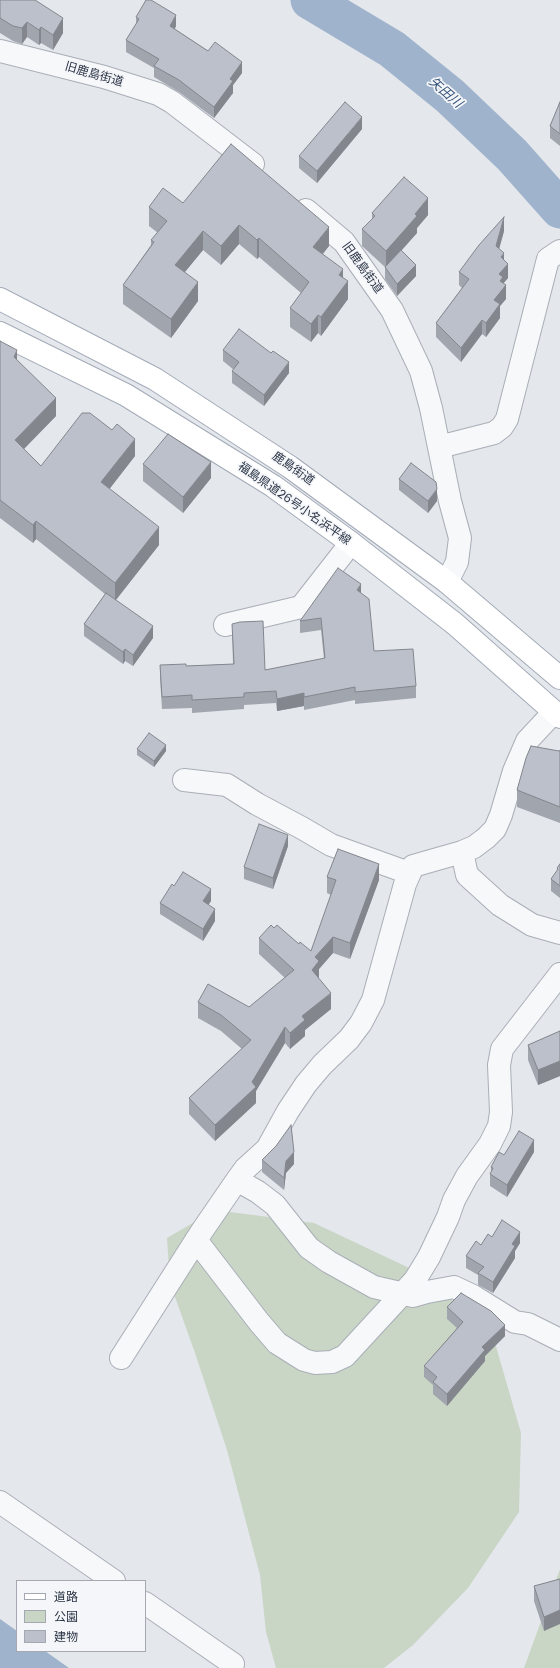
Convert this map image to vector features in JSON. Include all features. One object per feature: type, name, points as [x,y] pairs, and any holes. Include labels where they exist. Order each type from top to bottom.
[{"type":"main road","name":"鹿島街道","points":[[0,299],[155,379],[290,467],[447,582],[560,678]]},
{"type":"main road","name":"福島県道26号小名浜平線","points":[[0,333],[126,395],[273,486],[455,624],[557,714]]},
{"type":"street","name":"旧鹿島街道","points":[[0,51],[104,77],[158,94],[172,102],[268,177]]},
{"type":"street","name":"旧鹿島街道","points":[[291,197],[344,242],[392,310],[421,371],[431,408],[450,501],[460,538],[457,562],[447,582]]},
{"type":"street","points":[[439,447],[494,434],[502,427],[507,419],[548,259],[560,251]]},
{"type":"street","points":[[225,625],[301,607],[350,543]]},
{"type":"street","points":[[121,1358],[196,1240],[237,1180],[245,1169],[267,1149],[288,1111],[306,1084],[322,1065],[349,1039],[362,1023],[374,1000],[409,873],[413,866],[426,861],[462,852],[480,843],[495,829],[502,815],[514,771],[528,741],[557,714]]},
{"type":"street","points":[[184,780],[227,785],[257,804],[331,845],[409,873]]},
{"type":"street","points":[[462,852],[468,875],[500,905],[532,925],[560,933]]},
{"type":"street","points":[[196,1240],[277,1343],[304,1360],[315,1363],[332,1362],[345,1356],[415,1280],[429,1257],[464,1182],[480,1156],[490,1144],[499,1126],[501,1112],[499,1065],[502,1049],[560,974]]},
{"type":"street","points":[[237,1180],[258,1192],[275,1205],[309,1248],[329,1262],[374,1287],[413,1296],[454,1287],[473,1296],[515,1322],[528,1324],[560,1340]]},
{"type":"street","points":[[0,1502],[113,1580]]},
{"type":"street","points":[[146,1604],[233,1664]]},
{"type":"green space","points":[[215,1210],[314,1223],[422,1274],[493,1336],[521,1433],[519,1512],[468,1588],[413,1645],[384,1668],[276,1668],[266,1632],[260,1575],[227,1450],[170,1283],[167,1238]]},
{"type":"green space","points":[[560,1569],[560,1668],[524,1668]]},
{"type":"water","points":[[0,1619],[16,1630],[16,1652],[46,1652],[69,1668],[0,1668]]},
{"type":"building","points":[[0,0],[35,0],[63,18],[53,35],[41,27],[39,30],[27,22],[22,28],[13,26],[0,18]]},
{"type":"building","points":[[146,0],[151,0],[176,15],[170,26],[208,51],[215,42],[242,62],[230,79],[233,81],[214,107],[179,80],[154,66],[159,59],[126,40],[139,19],[136,17]]},
{"type":"building","points":[[345,102],[362,117],[317,171],[299,156]]},
{"type":"building","points":[[560,102],[560,134],[550,126]]},
{"type":"building","points":[[231,144],[329,227],[313,247],[343,269],[339,275],[348,281],[321,317],[318,315],[311,324],[290,308],[309,282],[259,238],[257,240],[239,225],[221,246],[203,231],[175,265],[198,282],[171,319],[123,285],[154,242],[151,240],[167,221],[149,207],[163,188],[183,203]]},
{"type":"building","points":[[404,177],[428,198],[415,214],[417,216],[386,251],[362,229],[375,216],[372,213]]},
{"type":"building","points":[[504,217],[496,246],[504,253],[501,257],[508,264],[499,274],[503,277],[500,281],[506,285],[494,300],[500,304],[486,323],[482,320],[461,348],[436,323],[469,279],[459,272],[479,245]]},
{"type":"building","points":[[401,250],[416,265],[397,284],[385,267]]},
{"type":"building","points":[[239,329],[271,353],[273,351],[289,362],[264,395],[232,371],[239,362],[223,350]]},
{"type":"building","points":[[0,341],[17,350],[14,357],[56,398],[15,440],[41,466],[82,413],[90,413],[112,430],[117,424],[135,439],[101,482],[159,527],[115,583],[36,521],[33,525],[0,500]]},
{"type":"building","points":[[168,434],[211,462],[183,497],[143,464]]},
{"type":"building","points":[[411,463],[436,482],[437,489],[428,501],[399,479]]},
{"type":"building","points":[[338,568],[361,584],[357,590],[369,599],[374,651],[413,649],[416,686],[355,692],[355,687],[304,697],[304,693],[277,699],[276,691],[244,693],[244,697],[192,700],[192,695],[162,697],[160,665],[186,664],[186,666],[234,664],[232,624],[240,622],[263,621],[265,670],[325,658],[321,618],[300,621]]},
{"type":"building","points":[[106,593],[153,626],[133,655],[125,649],[123,652],[84,624]]},
{"type":"building","points":[[149,733],[166,745],[154,761],[137,749]]},
{"type":"building","points":[[531,746],[560,750],[560,807],[517,790]]},
{"type":"building","points":[[259,824],[288,835],[273,878],[244,867]]},
{"type":"building","points":[[338,849],[379,864],[350,943],[333,937],[315,957],[319,961],[312,970],[331,993],[302,1016],[305,1020],[290,1033],[285,1027],[252,1082],[256,1087],[215,1125],[189,1098],[251,1040],[221,1015],[198,1002],[208,984],[249,1007],[294,970],[259,938],[271,925],[274,928],[277,925],[299,944],[300,942],[311,951],[336,880],[327,877]]},
{"type":"building","points":[[560,864],[560,886],[551,879]]},
{"type":"building","points":[[183,872],[211,889],[203,901],[215,909],[203,929],[160,903],[172,884],[174,886]]},
{"type":"building","points":[[560,1031],[560,1061],[538,1070],[528,1045]]},
{"type":"building","points":[[291,1125],[294,1152],[286,1161],[284,1178],[262,1160],[276,1146]]},
{"type":"building","points":[[519,1131],[534,1140],[507,1185],[490,1174],[493,1168],[491,1167],[499,1152],[504,1155]]},
{"type":"building","points":[[502,1220],[520,1232],[512,1244],[515,1246],[493,1282],[478,1273],[484,1267],[466,1256],[476,1241],[481,1245],[488,1234],[492,1237]]},
{"type":"building","points":[[461,1293],[491,1311],[505,1325],[482,1347],[485,1350],[447,1394],[433,1382],[437,1377],[424,1366],[463,1322],[447,1307]]},
{"type":"building","points":[[560,1579],[560,1610],[544,1617],[534,1586]]},
{"type":"waterway","name":"矢田川","points":[[310,0],[392,49],[450,96],[512,155],[560,209]]}]
